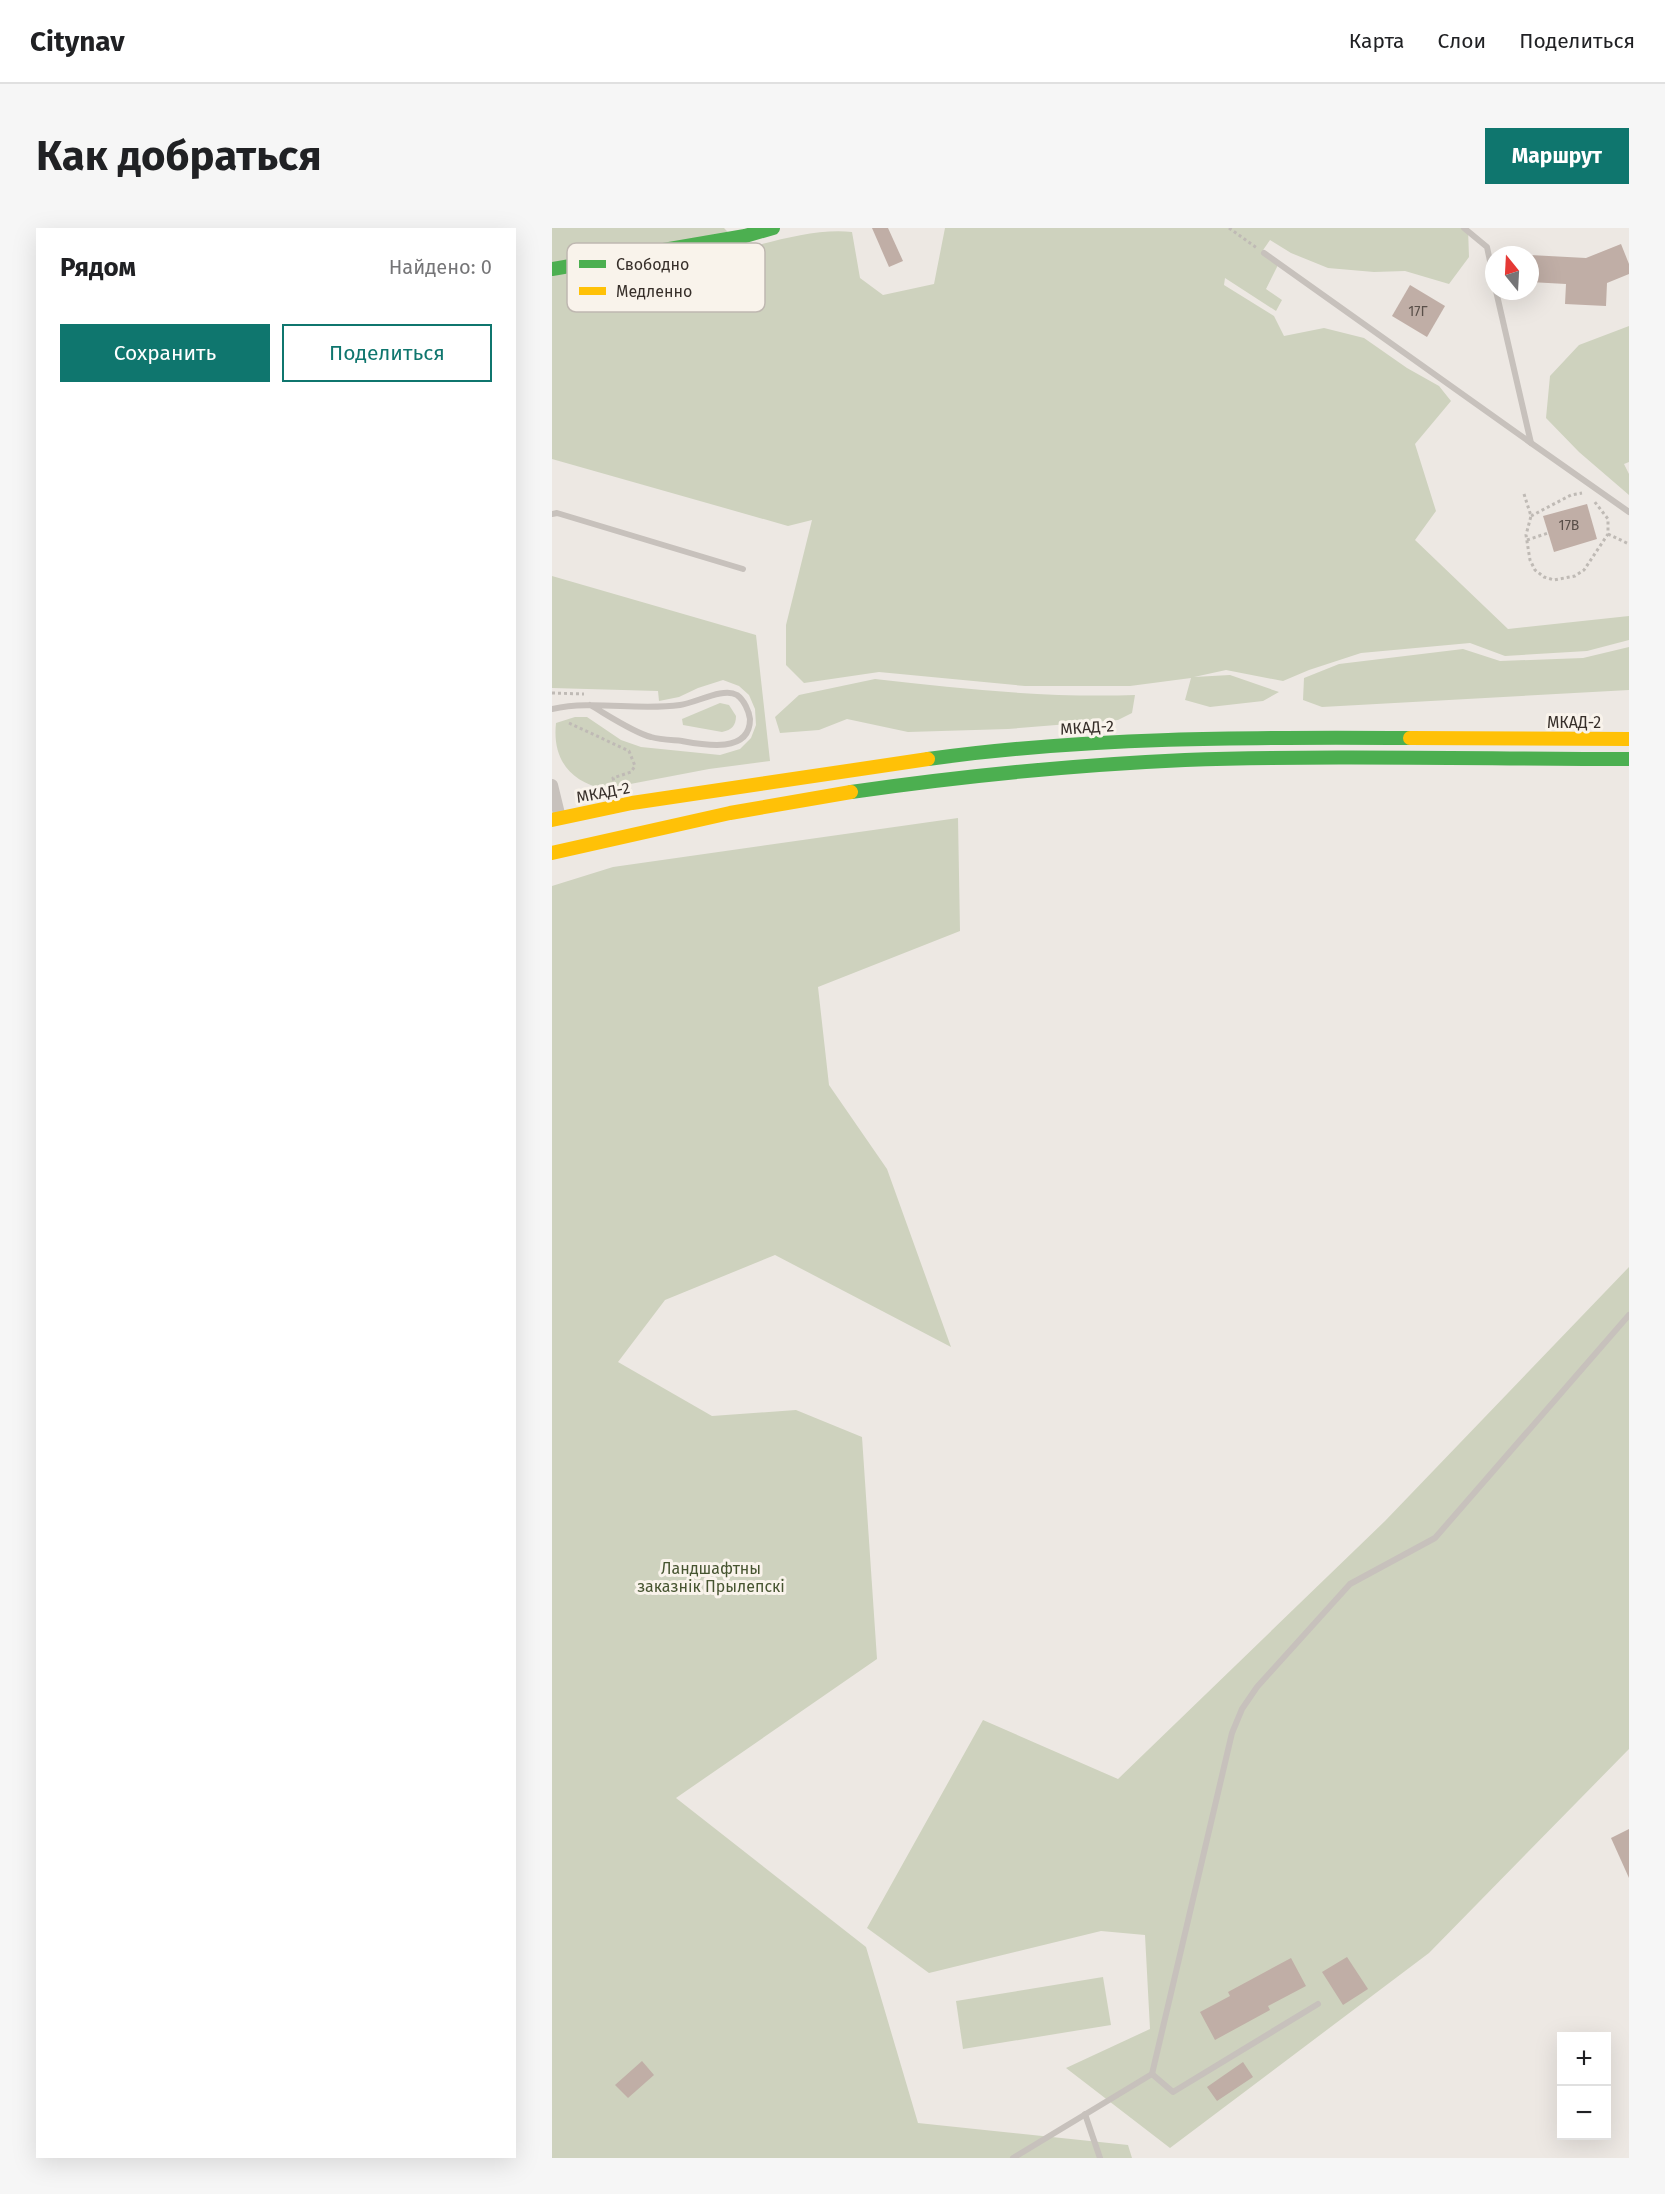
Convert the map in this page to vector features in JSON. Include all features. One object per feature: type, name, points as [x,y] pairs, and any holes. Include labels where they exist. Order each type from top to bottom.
[{"type":"main road","points":[[704,243],[745,236],[773,228]]},
{"type":"main road","points":[[552,269],[567,266]]},
{"type":"main road","name":"МКАД-2","points":[[556,819],[733,786],[972,753],[1108,742],[1275,737],[1629,739]]},
{"type":"main road","points":[[552,853],[674,824],[761,808],[971,776],[1111,765],[1273,758],[1629,759]]},
{"type":"main road","points":[[556,819],[557,837],[589,844]]},
{"type":"street","points":[[552,785],[556,819]]},
{"type":"lane","points":[[1464,228],[1486,246]]},
{"type":"lane","points":[[1264,253],[1629,512]]},
{"type":"lane","points":[[1498,300],[1531,443]]},
{"type":"lane","points":[[552,514],[557,513],[743,569]]},
{"type":"lane","points":[[552,709],[590,705],[670,706],[698,702],[717,694],[730,693],[738,696],[745,704],[750,714],[750,724],[746,734],[734,743],[715,746],[649,737],[590,705]]},
{"type":"lane","points":[[1013,2158],[1152,2074],[1232,1733],[1242,1709],[1257,1687],[1350,1584],[1436,1538],[1629,1315]]},
{"type":"lane","points":[[1152,2074],[1173,2092],[1318,2004]]},
{"type":"lane","points":[[1085,2114],[1100,2158]]},
{"type":"path","points":[[1229,228],[1264,253]]},
{"type":"path","points":[[1524,494],[1531,516],[1527,540],[1530,560],[1535,570],[1544,577],[1564,579],[1584,570],[1608,534],[1608,519],[1602,509],[1588,495],[1580,492],[1531,516]]},
{"type":"path","points":[[1527,540],[1548,533]]},
{"type":"path","points":[[1608,534],[1629,544]]},
{"type":"path","points":[[552,693],[565,693]]},
{"type":"path","points":[[570,723],[629,751],[634,766],[631,772],[613,778],[616,788]]},
{"type":"green space","points":[[552,228],[724,228],[738,243],[567,243],[567,312],[765,312],[765,244],[812,233],[852,232],[860,278],[883,295],[934,284],[945,228],[1468,228],[1469,257],[1449,284],[1405,271],[1374,272],[1328,268],[1291,253],[1270,240],[1261,253],[1278,265],[1266,289],[1282,300],[1276,311],[1225,278],[1224,285],[1274,316],[1284,336],[1324,328],[1364,338],[1407,368],[1439,386],[1451,401],[1415,444],[1436,511],[1415,540],[1508,629],[1629,616],[1629,640],[1587,651],[1505,656],[1470,643],[1361,653],[1283,681],[1226,670],[1194,677],[1230,675],[1279,692],[1263,701],[1210,707],[1185,700],[1191,678],[1130,686],[1025,686],[879,672],[804,683],[786,665],[786,625],[812,520],[788,526],[552,459]]},
{"type":"green space","points":[[1629,326],[1629,462],[1624,464],[1629,474],[1629,495],[1579,452],[1546,418],[1550,376],[1579,345]]},
{"type":"green space","points":[[552,576],[756,635],[770,761],[709,769],[604,789],[592,786],[573,775],[566,767],[557,748],[556,723],[575,717],[587,717],[621,740],[641,747],[720,755],[740,749],[751,738],[756,725],[755,709],[749,695],[739,686],[723,680],[679,697],[659,701],[658,691],[552,688]]},
{"type":"green space","points":[[1629,647],[1629,690],[1322,707],[1303,700],[1304,678],[1339,664],[1463,649],[1500,661],[1583,658]]},
{"type":"green space","points":[[875,679],[1037,694],[1135,695],[1132,713],[1118,720],[1008,729],[908,732],[847,719],[819,730],[780,733],[775,717],[799,695]]},
{"type":"green space","points":[[720,703],[729,705],[736,716],[734,724],[728,730],[722,732],[683,725],[682,719]]},
{"type":"green space","name":"Ландшафтны заказнік Прылепскі","points":[[958,818],[960,931],[818,987],[829,1085],[887,1169],[951,1347],[775,1255],[665,1300],[618,1362],[712,1416],[796,1410],[862,1437],[877,1659],[676,1798],[866,1947],[918,2123],[1128,2145],[1132,2158],[552,2158],[552,886],[613,867]]},
{"type":"green space","points":[[1629,1267],[1629,1749],[1429,1953],[1170,2148],[1066,2068],[1150,2029],[1145,1935],[1101,1931],[929,1973],[867,1928],[983,1720],[1118,1779],[1385,1521]]},
{"type":"green space","points":[[1103,1977],[1111,2025],[963,2049],[956,2001]]},
{"type":"building","points":[[872,228],[888,228],[903,261],[889,267]]},
{"type":"building","points":[[1621,244],[1629,264],[1629,274],[1607,283],[1606,306],[1565,304],[1566,284],[1539,282],[1539,255],[1586,258]]},
{"type":"building","points":[[1410,285],[1445,306],[1427,337],[1392,316]]},
{"type":"building","points":[[1587,504],[1597,539],[1554,552],[1543,516]]},
{"type":"building","points":[[1629,1829],[1629,1878],[1611,1838]]},
{"type":"building","points":[[1347,1957],[1368,1989],[1343,2005],[1322,1972]]},
{"type":"building","points":[[1291,1958],[1306,1986],[1268,2006],[1270,2010],[1215,2040],[1200,2012],[1230,1996],[1228,1992]]},
{"type":"building","points":[[642,2061],[654,2075],[628,2098],[615,2085]]},
{"type":"building","points":[[1243,2062],[1253,2077],[1217,2101],[1207,2087]]},
{"type":"traffic: fast","points":[[704,243],[745,236],[773,228]]},
{"type":"traffic: fast","points":[[552,269],[567,266]]},
{"type":"traffic: fast","points":[[928,759],[1108,742],[1229,738],[1410,738]]},
{"type":"traffic: fast","points":[[851,792],[1018,772],[1185,760],[1352,757],[1629,759]]},
{"type":"traffic: slow","points":[[1410,738],[1629,739]]},
{"type":"traffic: slow","points":[[552,820],[632,803],[928,759]]},
{"type":"traffic: slow","points":[[552,853],[730,813],[851,792]]}]
